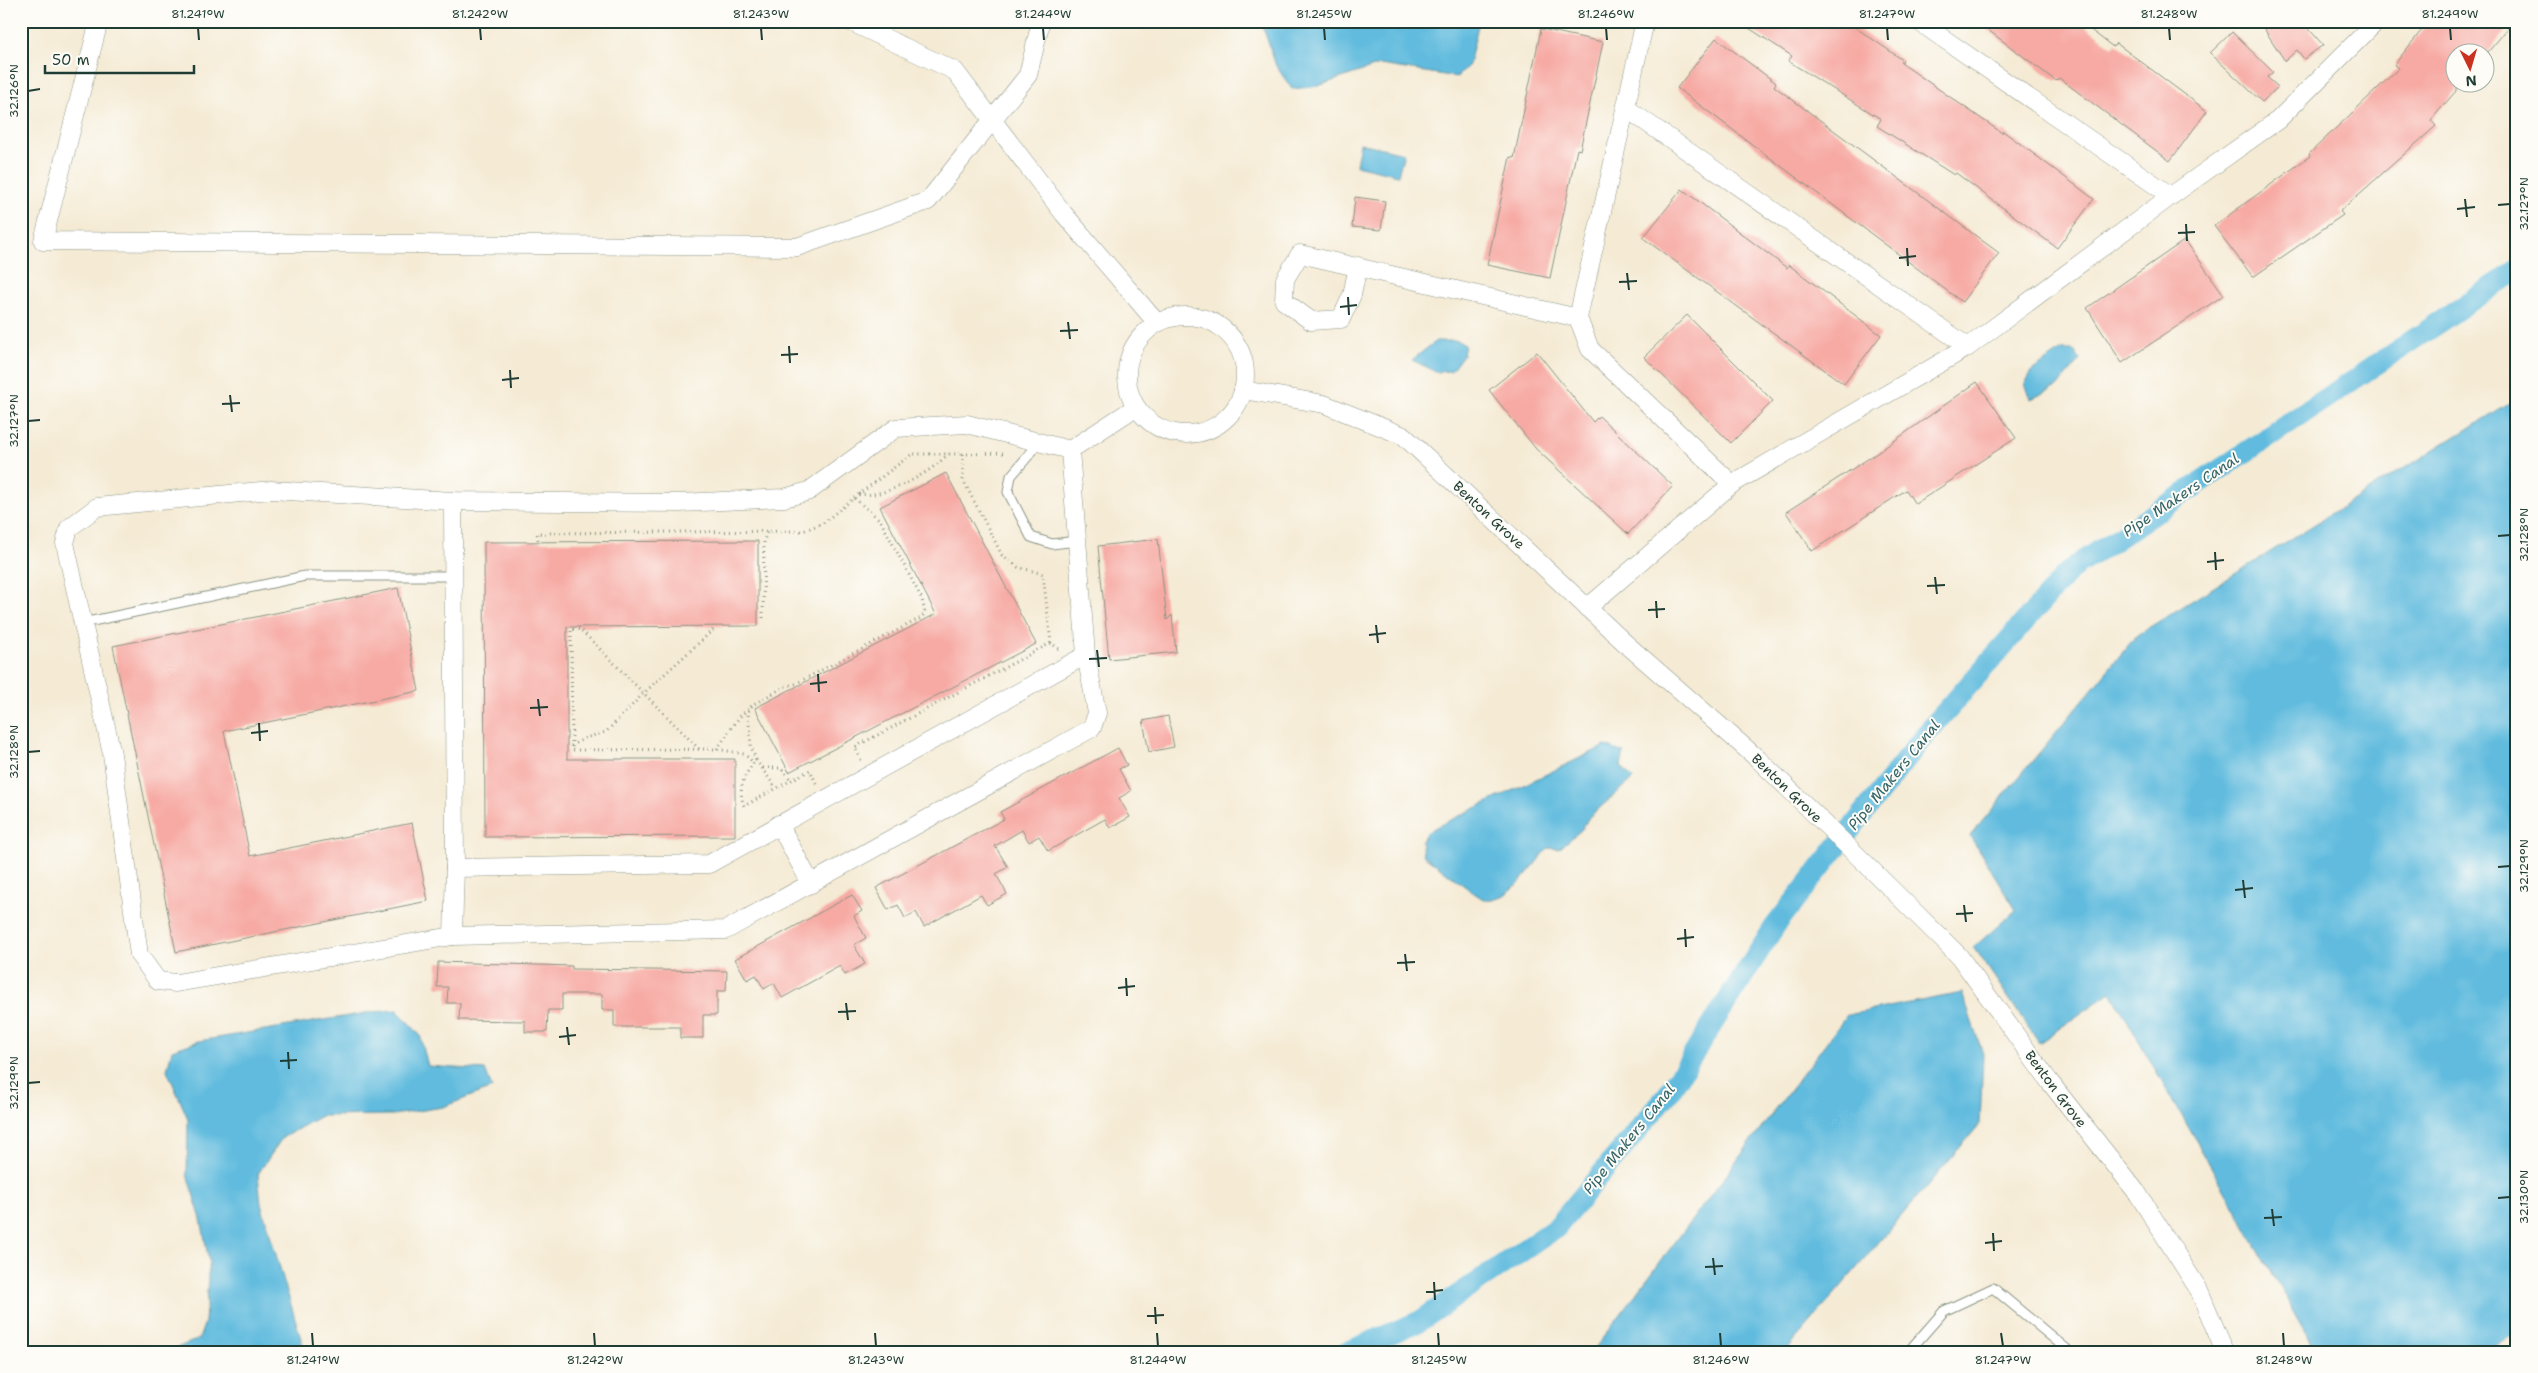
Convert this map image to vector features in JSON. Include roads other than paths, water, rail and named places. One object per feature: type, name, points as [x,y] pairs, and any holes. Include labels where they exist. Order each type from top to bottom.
[{"type":"street","points":[[98,21],[43,241],[797,247],[928,201],[1028,75],[1041,21]]},
{"type":"street","points":[[849,21],[955,71],[1064,214],[1158,323]]},
{"type":"street","points":[[1645,21],[1578,318],[1590,349],[1732,484]]},
{"type":"street","points":[[1918,21],[2170,196]]},
{"type":"street","points":[[1588,608],[1732,484],[1968,347],[2170,196],[2278,120],[2377,21]]},
{"type":"street","points":[[1626,108],[1968,347]]},
{"type":"street","points":[[1358,266],[1352,295],[1341,319],[1311,321],[1284,300],[1285,279],[1300,254],[1358,266],[1578,318]]},
{"type":"street","points":[[1176,317],[1196,317],[1214,323],[1230,335],[1240,352],[1245,370],[1243,390],[1235,408],[1222,422],[1205,431],[1186,435],[1166,431],[1158,427],[1149,422],[1136,408],[1128,390],[1126,370],[1131,351],[1142,335],[1158,323],[1176,317]]},
{"type":"street","name":"Benton Grove","points":[[1243,390],[1324,404],[1404,436],[1588,608],[1758,759],[1868,866],[1959,956],[2028,1052],[2138,1194],[2199,1290],[2225,1352]]},
{"type":"street","points":[[1070,450],[1077,541],[1080,659],[1097,713],[1092,728],[811,884],[726,930],[453,936],[176,984],[158,981],[139,954],[112,754],[65,543],[69,528],[97,507],[271,490],[453,501],[680,503],[784,498],[809,491],[896,428],[968,424],[1070,450],[1136,408]]},
{"type":"street","points":[[453,501],[455,868],[453,936]]},
{"type":"street","points":[[455,868],[709,864],[825,798],[1080,659]]},
{"type":"street","points":[[779,824],[811,884]]},
{"type":"lane","points":[[1041,442],[1011,476],[1008,492],[1032,537],[1052,544],[1077,541]]},
{"type":"lane","points":[[83,623],[305,576],[453,576]]},
{"type":"lane","points":[[1908,1352],[1944,1311],[1993,1288],[2070,1352]]},
{"type":"water","points":[[1261,21],[1479,21],[1469,65],[1457,77],[1380,65],[1318,86],[1292,89],[1276,66]]},
{"type":"water","points":[[1360,143],[1404,153],[1398,175],[1356,165]]},
{"type":"water","points":[[1436,341],[1458,341],[1465,345],[1463,355],[1451,371],[1437,372],[1412,360]]},
{"type":"water","points":[[2062,350],[2074,350],[2080,360],[2057,387],[2031,399],[2025,384],[2032,371]]},
{"type":"water","points":[[2517,398],[2517,1332],[2481,1352],[2317,1352],[2111,992],[2039,1043],[1974,947],[2016,910],[1970,836],[2137,635]]},
{"type":"water","points":[[1605,746],[1624,753],[1621,766],[1633,779],[1589,817],[1582,829],[1559,849],[1548,848],[1520,881],[1503,896],[1494,900],[1482,898],[1424,856],[1421,842],[1426,833]]},
{"type":"water","points":[[1962,993],[1983,1054],[1980,1124],[1785,1352],[1592,1352],[1847,1015]]},
{"type":"water","points":[[397,1010],[420,1035],[428,1066],[485,1070],[492,1088],[443,1107],[393,1115],[321,1116],[282,1138],[258,1174],[261,1204],[305,1352],[166,1352],[199,1339],[205,1322],[209,1262],[201,1219],[187,1174],[188,1119],[167,1070],[172,1050],[199,1041],[372,1012]]},
{"type":"waterway","name":"Pipe Makers Canal","points":[[1347,1352],[1420,1321],[1556,1228],[1668,1094],[1775,926],[1924,736],[2070,570],[2517,270]]}]
